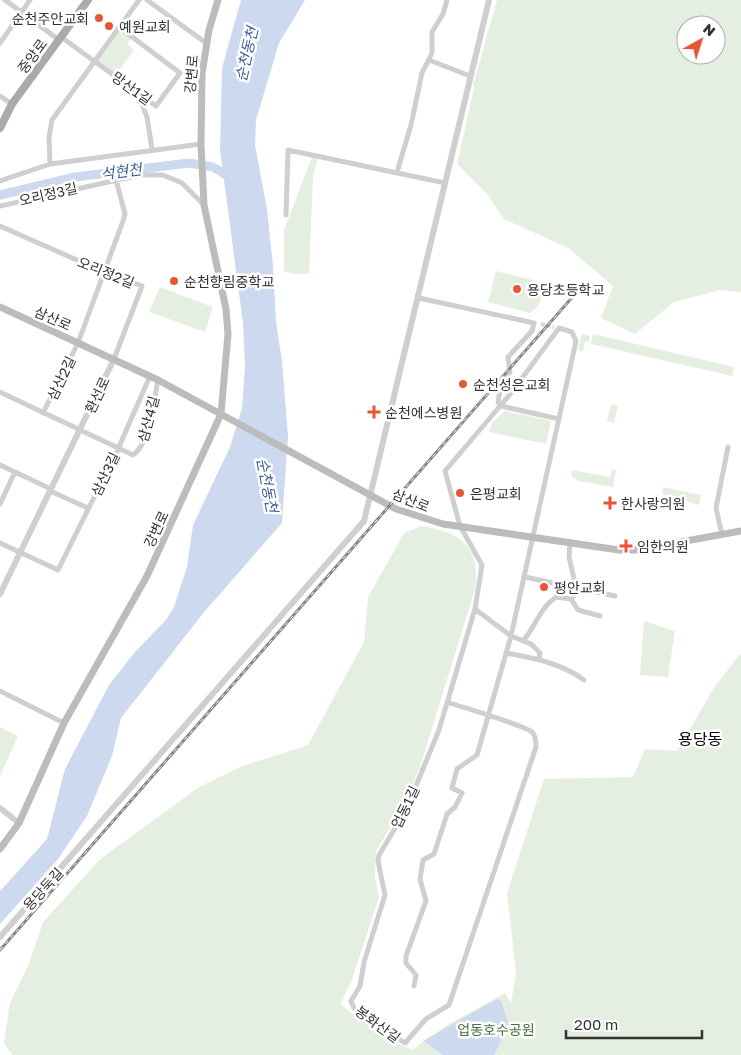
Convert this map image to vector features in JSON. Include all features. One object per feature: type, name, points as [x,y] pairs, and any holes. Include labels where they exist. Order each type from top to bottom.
[{"type":"main road","name":"중앙로","points":[[0,128],[12,104],[88,0]]},
{"type":"main road","name":"강변로","points":[[0,849],[19,822],[64,723],[148,576],[221,414],[228,334],[226,309],[202,192],[201,144],[201,88],[206,43],[215,2]]},
{"type":"main road","name":"삼산로","points":[[0,308],[158,380],[370,495],[418,518],[533,538],[619,550],[636,550],[741,531]]},
{"type":"street","name":"망산1길","points":[[5,0],[156,106],[180,73],[119,27]]},
{"type":"street","points":[[0,43],[30,0]]},
{"type":"street","points":[[50,164],[48,144],[50,123],[139,0]]},
{"type":"street","points":[[147,0],[206,43]]},
{"type":"street","points":[[397,172],[411,125],[422,73],[429,60],[432,32],[443,14],[448,0]]},
{"type":"street","name":"용당둑길","points":[[0,938],[362,525],[368,514],[370,495],[489,0]]},
{"type":"street","points":[[429,60],[470,76]]},
{"type":"street","points":[[138,93],[147,117],[152,149]]},
{"type":"street","points":[[0,96],[12,104]]},
{"type":"street","points":[[0,181],[50,164],[201,144]]},
{"type":"street","points":[[286,215],[288,150],[445,183]]},
{"type":"street","name":"오리정3길","points":[[0,206],[140,175],[164,175],[182,183],[204,204]]},
{"type":"street","name":"삼산2길","points":[[43,413],[78,343],[124,214],[116,180]]},
{"type":"street","name":"오리정2길","points":[[0,226],[104,272],[142,286],[114,359]]},
{"type":"street","points":[[418,298],[534,323],[532,331],[508,357],[510,372],[499,393],[498,402],[500,406]]},
{"type":"street","points":[[414,986],[416,975],[406,963],[406,956],[426,901],[420,879],[424,860],[434,854],[447,814],[455,807],[462,793],[452,788],[457,769],[476,755],[512,636],[576,341],[572,332],[559,328],[500,406]]},
{"type":"street","name":"환선로","points":[[0,594],[114,359]]},
{"type":"street","name":"삼산3길","points":[[21,553],[58,570],[118,449],[150,376]]},
{"type":"street","name":"삼산4길","points":[[118,449],[133,455],[140,448],[144,440],[158,380]]},
{"type":"street","points":[[0,392],[118,449]]},
{"type":"street","points":[[500,406],[559,419]]},
{"type":"street","name":"업동1길","points":[[351,1004],[360,986],[364,962],[385,895],[378,861],[379,855],[406,810],[439,730],[475,610],[482,565],[460,526],[445,471],[500,406]]},
{"type":"street","points":[[722,535],[716,508],[728,447]]},
{"type":"street","points":[[0,465],[88,508]]},
{"type":"street","points":[[0,503],[16,472]]},
{"type":"street","points":[[0,543],[21,553]]},
{"type":"street","points":[[570,543],[569,557],[574,583],[579,588]]},
{"type":"street","points":[[525,576],[615,596]]},
{"type":"street","points":[[571,599],[579,588]]},
{"type":"street","points":[[523,641],[531,631],[539,614],[556,597],[571,599],[578,610],[600,616]]},
{"type":"street","points":[[475,610],[512,636],[531,644],[540,653],[538,660]]},
{"type":"street","points":[[506,653],[561,666],[584,680]]},
{"type":"street","points":[[0,691],[64,723]]},
{"type":"street","points":[[446,702],[488,716]]},
{"type":"street","name":"봉화산길","points":[[351,1004],[405,1043],[426,1019],[449,1005],[536,747],[535,737],[529,730],[488,716]]},
{"type":"street","points":[[0,808],[19,822]]},
{"type":"green space","points":[[497,0],[741,0],[741,292],[720,290],[674,302],[635,334],[601,318],[613,286],[568,248],[504,219],[486,193],[457,164],[474,88],[473,85]]},
{"type":"green space","points":[[119,29],[131,38],[127,44],[134,50],[116,75],[98,61]]},
{"type":"green space","points":[[312,157],[318,157],[313,178],[309,274],[294,274],[284,271],[284,230]]},
{"type":"green space","name":"용당초등학교","points":[[496,271],[541,282],[541,296],[537,307],[530,313],[488,302]]},
{"type":"green space","points":[[160,287],[213,307],[205,332],[149,312]]},
{"type":"green space","points":[[582,334],[590,336],[589,342],[585,341],[583,351],[578,350]]},
{"type":"green space","points":[[593,334],[734,367],[732,376],[591,344]]},
{"type":"green space","points":[[611,404],[618,406],[614,423],[607,421]]},
{"type":"green space","points":[[505,411],[551,421],[546,444],[489,432],[492,423]]},
{"type":"green space","points":[[612,469],[616,470],[613,487],[578,481],[571,476],[572,470],[610,477]]},
{"type":"green space","points":[[663,487],[701,495],[699,505],[662,494]]},
{"type":"green space","points":[[421,526],[447,532],[465,544],[475,562],[475,589],[420,767],[403,806],[376,851],[375,877],[379,897],[351,982],[341,1003],[382,1036],[412,1050],[449,1024],[505,993],[511,1003],[516,973],[507,893],[544,779],[633,777],[645,749],[677,751],[715,686],[741,653],[741,1055],[12,1055],[4,1043],[10,1003],[28,966],[43,922],[99,860],[199,787],[240,767],[308,745],[364,642],[368,597],[404,533]]},
{"type":"green space","points":[[644,621],[675,631],[668,677],[640,675]]},
{"type":"green space","points":[[0,727],[18,736],[0,776]]},
{"type":"water","name":"순천동천","points":[[241,0],[305,0],[279,43],[256,120],[255,145],[267,209],[288,436],[282,523],[205,611],[121,718],[112,756],[87,816],[58,859],[0,924],[0,891],[47,839],[65,769],[109,685],[135,652],[166,620],[174,607],[187,567],[193,525],[230,447],[242,408],[245,367],[243,323],[220,150],[222,68]]},
{"type":"water","name":"업동호수공원","points":[[497,999],[501,1001],[509,1025],[494,1055],[443,1055],[423,1041]]},
{"type":"waterway","name":"석현천","points":[[0,195],[75,177],[189,163],[213,167],[233,179]]},
{"type":"tunnel","points":[[541,324],[554,327]]},
{"type":"railway","points":[[0,950],[576,293]]},
{"type":"place","name":"순천주안교회","points":[[99,18]]},
{"type":"place","name":"예원교회","points":[[109,26]]},
{"type":"place","name":"순천향림중학교","points":[[174,281]]},
{"type":"place","name":"용당초등학교","points":[[517,289]]},
{"type":"place","name":"순천성은교회","points":[[463,384]]},
{"type":"place","name":"순천에스병원","points":[[374,412]]},
{"type":"place","name":"은평교회","points":[[460,493]]},
{"type":"place","name":"한사랑의원","points":[[610,503]]},
{"type":"place","name":"임한의원","points":[[626,546]]},
{"type":"place","name":"평안교회","points":[[544,587]]},
{"type":"district","name":"용당동","points":[[700,739]]}]
